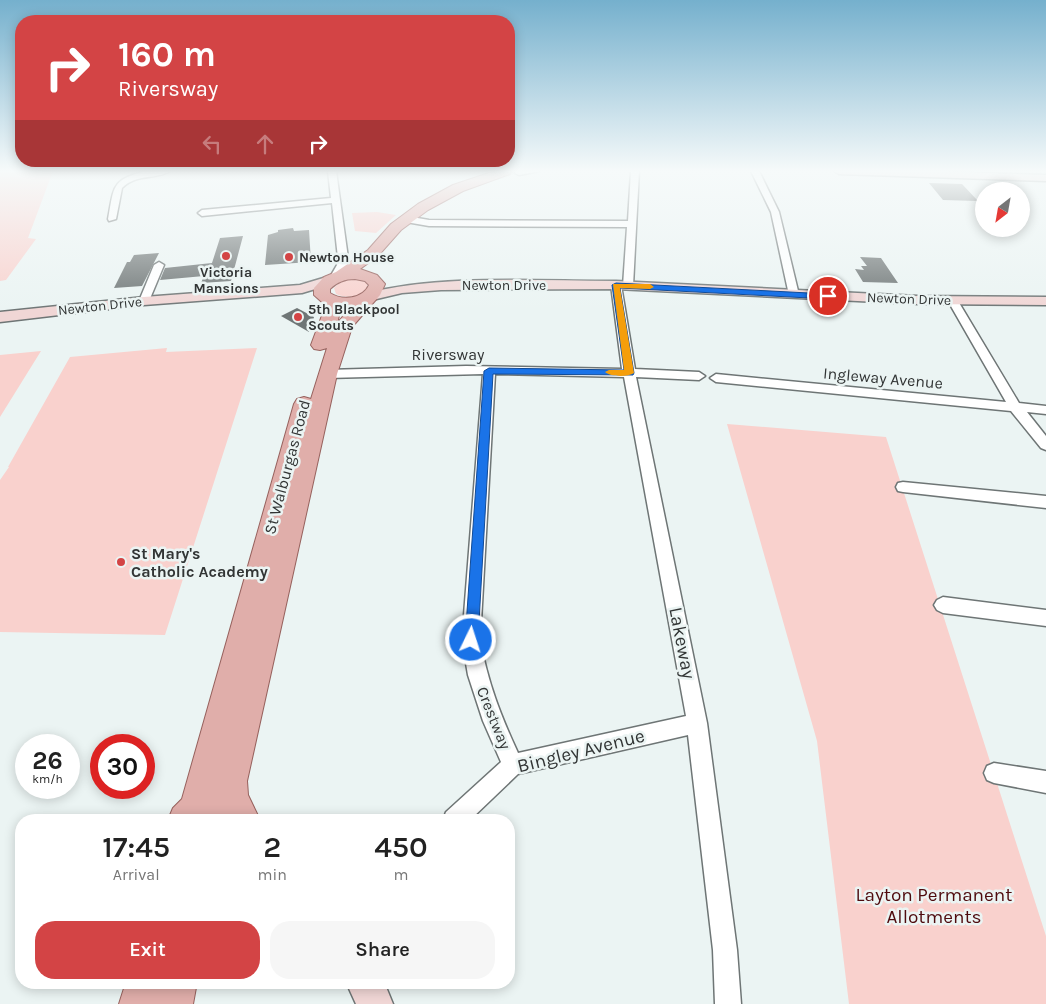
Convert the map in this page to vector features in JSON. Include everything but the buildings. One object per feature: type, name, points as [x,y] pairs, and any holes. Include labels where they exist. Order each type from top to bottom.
[{"type":"main road","points":[[333,287],[373,252],[406,219]]},
{"type":"main road","points":[[371,278],[373,252]]},
{"type":"main road","points":[[356,274],[371,278],[376,282],[377,288],[368,297],[350,303],[333,287],[356,274]]},
{"type":"main road","name":"Newton Drive","points":[[371,278],[397,282],[434,282],[441,286]]},
{"type":"main road","name":"Newton Drive","points":[[368,297],[402,289],[441,286],[622,286],[952,301],[1046,301]]},
{"type":"main road","name":"Newton Drive","points":[[260,293],[282,297],[333,287]]},
{"type":"main road","name":"Newton Drive","points":[[0,317],[144,302],[333,287]]},
{"type":"main road","name":"St Walburgas Road","points":[[191,814],[307,392],[333,310],[333,287]]},
{"type":"main road","name":"St Walburgas Road","points":[[237,811],[230,781],[330,364],[341,332],[347,321],[368,297]]},
{"type":"main road","points":[[191,814],[209,802],[219,800],[237,811]]},
{"type":"main road","points":[[140,1004],[144,989]]},
{"type":"main road","points":[[172,1004],[175,989]]},
{"type":"main road","points":[[368,989],[375,1004]]},
{"type":"street","points":[[333,287],[342,266],[343,258],[338,218]]},
{"type":"street","name":"Lakeway","points":[[631,218],[622,286],[629,373],[697,723],[725,950],[728,1004]]},
{"type":"street","points":[[776,218],[794,295]]},
{"type":"street","points":[[406,219],[430,222],[631,224]]},
{"type":"street","points":[[144,302],[159,265]]},
{"type":"street","points":[[952,301],[1015,407],[1046,445]]},
{"type":"street","name":"Riversway","points":[[330,364],[401,370],[629,373]]},
{"type":"street","name":"Crestway","points":[[489,371],[471,640],[477,675],[493,721],[513,765]]},
{"type":"street","points":[[629,373],[698,376]]},
{"type":"street","name":"Ingleway Avenue","points":[[716,378],[1046,410]]},
{"type":"street","points":[[903,487],[1046,502]]},
{"type":"street","points":[[943,605],[1046,618]]},
{"type":"street","name":"Bingley Avenue","points":[[460,814],[513,765],[697,723]]},
{"type":"street","points":[[994,773],[1046,782]]},
{"type":"green space","points":[[0,218],[36,218],[28,238],[36,239],[6,280],[0,281]]},
{"type":"green space","points":[[353,218],[393,218],[376,233],[355,231]]},
{"type":"green space","points":[[349,279],[367,283],[367,289],[353,296],[336,294],[334,288],[339,283]]},
{"type":"green space","points":[[167,348],[166,352],[257,348],[165,635],[0,632],[0,480],[70,357]]},
{"type":"green space","points":[[41,351],[0,417],[0,355]]},
{"type":"green space","name":"Layton Permanent Allotments","points":[[727,424],[886,437],[1046,936],[1046,1004],[849,1004],[817,741]]},
{"type":"slow traffic","points":[[609,372],[629,373],[616,285],[650,287]]},
{"type":"place","name":"Victoria Mansions","points":[[226,256]]},
{"type":"place","name":"Newton House","points":[[289,257]]},
{"type":"place","name":"5th Blackpool Scouts","points":[[298,317]]},
{"type":"place","name":"St Mary's Catholic Academy","points":[[121,562]]},
{"type":"route","points":[[471,640],[489,371],[629,373],[616,285],[828,296]]}]
